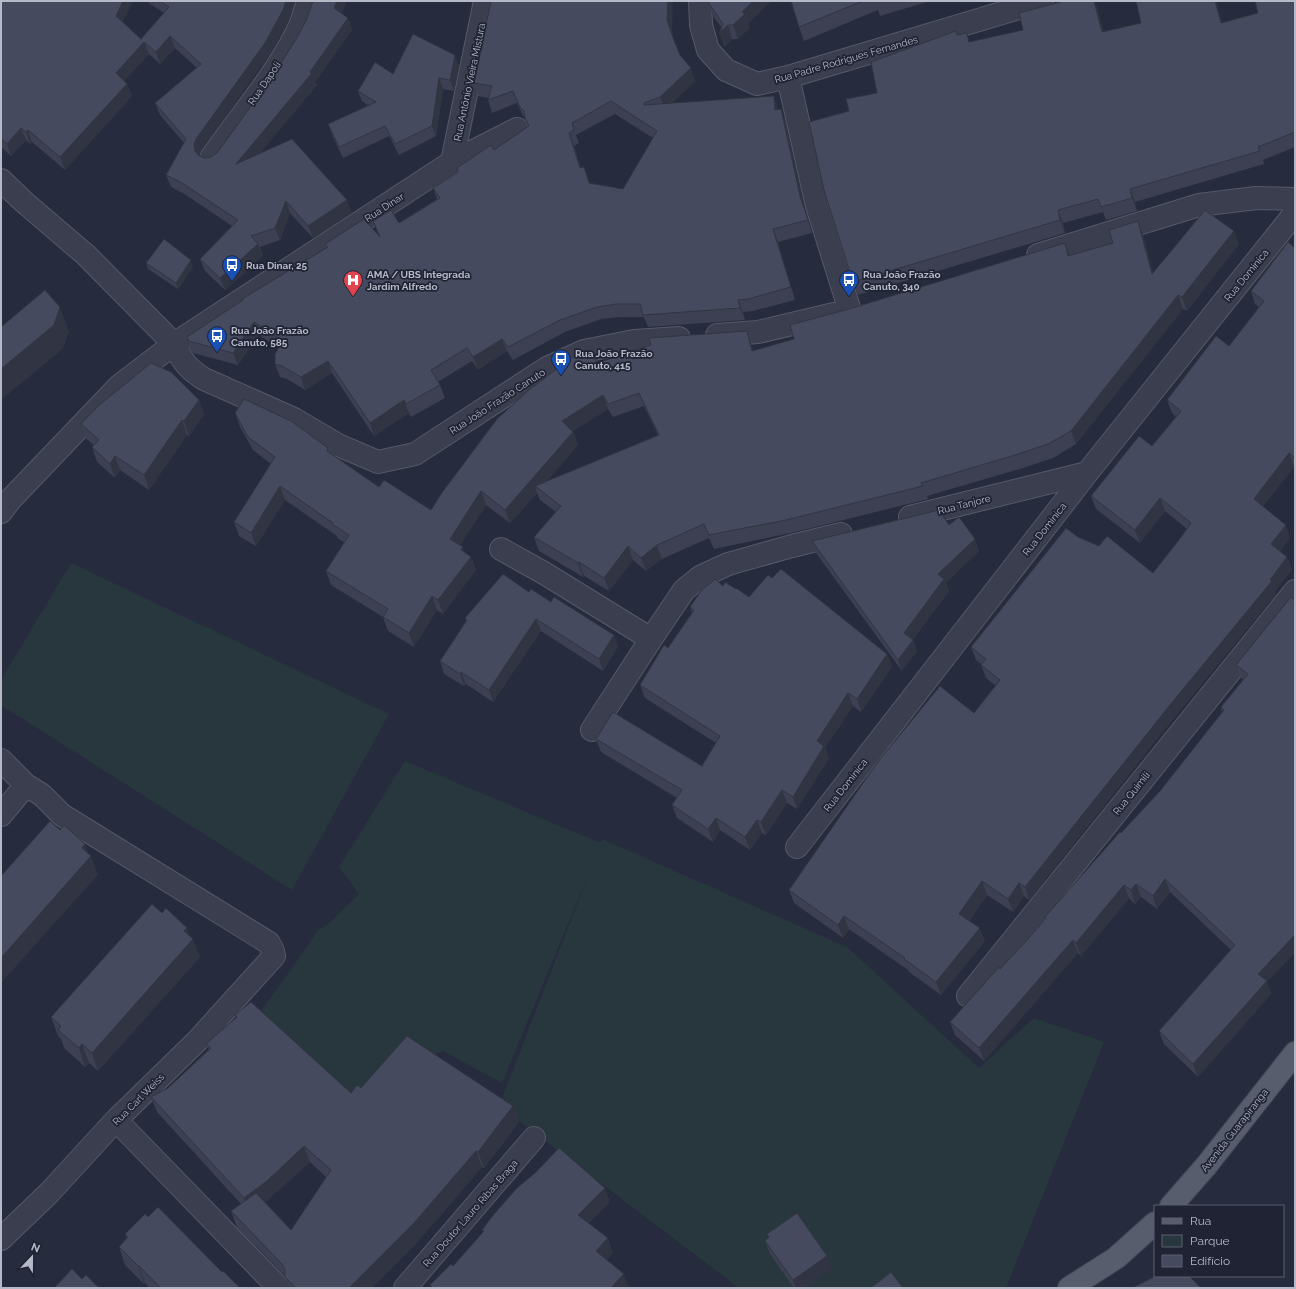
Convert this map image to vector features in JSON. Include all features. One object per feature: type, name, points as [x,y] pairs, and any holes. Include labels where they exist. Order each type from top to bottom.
[{"type":"main road","name":"Avenida Guarapiranga","points":[[1172,1205],[1206,1166],[1295,1053]]},
{"type":"main road","points":[[1069,1288],[1116,1258],[1154,1224]]},
{"type":"street","name":"Rua Dapoli","points":[[211,158],[237,123],[290,44],[300,26],[308,1]]},
{"type":"street","name":"Rua Antônio Vieira Mistura","points":[[452,162],[485,1]]},
{"type":"street","name":"Rua Padre Rodrigues Fernandes","points":[[700,1],[701,25],[708,50],[726,70],[757,84],[788,77],[1042,1]]},
{"type":"street","name":"Rua João Frazão Canuto","points":[[1,180],[24,202],[86,255],[174,344],[182,360],[193,373],[294,419],[338,445],[378,462],[415,454],[547,368],[584,351],[634,341],[758,332],[858,308],[817,206],[788,77]]},
{"type":"street","name":"Rua Dinar","points":[[1,512],[10,500],[119,386],[174,344],[452,162],[517,129]]},
{"type":"street","points":[[1017,261],[1199,205],[1256,198],[1295,199]]},
{"type":"street","name":"Rua Dominica","points":[[797,847],[1087,473],[1295,213]]},
{"type":"street","name":"Rua Tanjore","points":[[890,522],[1087,473]]},
{"type":"street","points":[[592,730],[684,590],[700,577],[728,564],[860,529]]},
{"type":"street","points":[[501,549],[544,573],[651,639]]},
{"type":"street","name":"Rua Quimili","points":[[968,996],[1295,591]]},
{"type":"street","points":[[1,760],[26,785],[1,815]]},
{"type":"street","name":"Rua Carl Weiss","points":[[1,1240],[49,1193],[116,1120],[198,1040],[274,956],[273,950],[269,943],[62,815],[42,795],[26,785]]},
{"type":"street","points":[[116,1120],[279,1288]]},
{"type":"street","name":"Rua Doutor Lauro Ribas Braga","points":[[405,1288],[534,1138]]},
{"type":"green space","points":[[71,563],[389,714],[292,890],[1,705],[1,680]]},
{"type":"green space","points":[[405,761],[600,843],[602,839],[847,947],[979,1068],[1034,1018],[1104,1042],[1006,1288],[739,1288],[499,1106],[590,871],[502,1083],[443,1051],[433,1055],[356,1109],[256,1018],[317,931],[328,924],[359,894],[339,867]]},
{"type":"building","points":[[1,1],[123,1],[116,16],[142,40],[141,39],[169,7],[160,1],[286,1],[283,10],[265,43],[196,139],[194,144],[195,151],[199,156],[205,158],[211,157],[217,153],[275,73],[306,21],[313,1],[337,1],[334,8],[348,18],[310,72],[312,73],[236,164],[292,139],[347,200],[308,226],[286,201],[275,228],[251,236],[258,244],[220,278],[200,259],[238,220],[182,183],[166,175],[186,139],[155,103],[201,64],[170,36],[156,52],[144,42],[116,73],[127,84],[60,157],[28,130],[26,132],[21,128],[7,144],[1,139]]},
{"type":"building","points":[[491,1],[668,1],[667,20],[673,38],[680,55],[691,68],[660,97],[644,103],[644,105],[774,96],[775,110],[781,109],[800,196],[808,220],[773,229],[791,287],[748,299],[738,300],[740,308],[643,315],[640,304],[616,304],[597,307],[560,320],[508,347],[502,339],[473,357],[467,348],[431,370],[440,385],[406,404],[404,400],[370,423],[328,361],[301,377],[282,366],[275,364],[275,354],[283,341],[254,322],[233,353],[189,341],[187,337],[243,300],[242,299],[328,247],[325,244],[364,219],[380,237],[373,221],[391,210],[399,223],[440,198],[433,188],[458,172],[457,168],[491,145],[494,150],[529,126],[525,118],[524,111],[520,107],[513,91],[488,100],[492,86],[474,83]],"holes":[[[611,101],[657,131],[623,189],[589,183],[584,167],[580,168],[569,133],[574,130],[572,123]]]},
{"type":"building","points":[[708,1],[753,1],[742,12],[745,14],[733,25],[728,25],[719,33],[723,24]]},
{"type":"building","points":[[791,1],[863,1],[799,27]]},
{"type":"building","points":[[1064,1],[1094,1],[1102,32],[1141,23],[1136,1],[1215,1],[1221,23],[1258,13],[1255,1],[1295,1],[1295,132],[1258,147],[1260,151],[1130,189],[1132,198],[1101,207],[1098,199],[1058,210],[1060,220],[853,282],[824,190],[809,122],[849,111],[846,99],[877,93],[871,62],[956,31],[957,35],[967,33],[969,42],[1023,30],[1019,13]]},
{"type":"building","points":[[413,34],[455,55],[450,80],[439,78],[432,126],[395,144],[385,126],[339,147],[328,124],[376,102],[358,91],[375,62],[393,74]]},
{"type":"building","points":[[1205,210],[1234,231],[1182,297],[1178,295],[1071,431],[1048,444],[921,483],[923,486],[786,520],[709,535],[704,524],[657,545],[641,558],[628,546],[604,578],[534,537],[561,506],[535,486],[659,435],[639,393],[608,404],[603,395],[562,421],[573,432],[505,510],[481,491],[450,539],[463,547],[461,550],[471,557],[438,600],[432,596],[409,633],[383,617],[388,609],[326,571],[349,535],[280,486],[251,533],[234,522],[275,457],[248,437],[235,413],[244,399],[291,421],[328,448],[327,451],[379,487],[384,480],[431,510],[441,494],[497,419],[529,390],[571,358],[591,351],[597,363],[651,345],[649,338],[747,331],[752,351],[794,339],[790,325],[849,309],[1065,243],[1068,256],[1113,243],[1109,230],[1138,221],[1152,274]]},
{"type":"building","points":[[164,239],[191,260],[176,283],[146,263]]},
{"type":"building","points":[[1288,242],[1295,248],[1295,458],[1289,453],[1254,499],[1286,525],[1271,544],[1287,557],[1270,580],[1272,581],[1170,705],[1025,887],[1019,883],[1008,899],[982,881],[959,914],[980,928],[936,982],[904,959],[905,958],[844,916],[838,925],[789,890],[877,763],[940,686],[974,713],[1000,680],[981,665],[986,659],[971,647],[1066,528],[1078,537],[1099,546],[1107,536],[1153,573],[1179,540],[1191,523],[1160,498],[1135,530],[1091,496],[1139,436],[1152,446],[1181,411],[1167,400],[1216,336],[1229,346],[1264,301],[1251,291]]},
{"type":"building","points":[[45,290],[60,307],[54,325],[1,369],[1,327]]},
{"type":"building","points":[[151,363],[171,372],[199,400],[184,421],[182,420],[144,475],[115,456],[110,464],[92,447],[99,440],[81,424],[98,406]]},
{"type":"building","points":[[939,510],[949,525],[959,517],[975,539],[938,574],[944,579],[904,633],[913,640],[898,660],[812,541]]},
{"type":"building","points":[[781,569],[887,654],[857,699],[848,693],[817,741],[824,746],[793,797],[782,790],[761,822],[757,820],[745,837],[716,818],[708,829],[672,805],[682,790],[596,739],[613,712],[702,766],[720,736],[640,685],[664,645],[668,648],[694,610],[690,607],[701,591],[715,579],[723,586],[725,582],[749,597],[768,575],[772,578]]},
{"type":"building","points":[[503,574],[529,592],[531,589],[551,602],[554,597],[614,635],[599,659],[536,619],[489,690],[461,672],[460,674],[440,661],[467,620],[465,618]]},
{"type":"building","points":[[1291,597],[1295,600],[1295,935],[1258,974],[1267,981],[1193,1064],[1159,1031],[1235,945],[1165,879],[1153,896],[1136,884],[1131,890],[1124,885],[1076,943],[1073,940],[979,1048],[950,1022],[999,967],[1000,969],[1028,939],[1046,918],[1045,917],[1120,832],[1121,833],[1160,791],[1224,710],[1221,707],[1248,674],[1236,665]]},
{"type":"building","points":[[50,821],[60,830],[64,825],[85,844],[82,848],[91,856],[1,958],[1,876]]},
{"type":"building","points":[[152,904],[162,913],[166,908],[187,928],[184,931],[193,939],[92,1053],[82,1044],[79,1048],[58,1030],[61,1026],[51,1017]]},
{"type":"building","points":[[251,1002],[351,1093],[357,1085],[361,1088],[407,1036],[513,1106],[478,1152],[476,1151],[414,1223],[349,1288],[296,1288],[285,1277],[285,1270],[282,1264],[231,1211],[256,1193],[291,1230],[331,1170],[304,1146],[267,1181],[244,1198],[151,1097],[168,1088],[211,1048],[206,1044],[237,1017],[235,1015]]},
{"type":"building","points":[[559,1148],[605,1188],[578,1215],[608,1238],[596,1251],[624,1274],[611,1288],[433,1288],[430,1285],[451,1264],[453,1266],[484,1231],[482,1230],[494,1214],[517,1188],[535,1173]]},
{"type":"building","points":[[158,1207],[222,1272],[223,1271],[240,1288],[161,1288],[138,1266],[119,1247],[128,1237],[125,1234],[145,1214],[148,1217]]},
{"type":"building","points":[[797,1213],[827,1256],[793,1280],[765,1241],[769,1237],[767,1234]]},
{"type":"building","points":[[72,1269],[82,1279],[86,1275],[99,1288],[54,1288]]},
{"type":"building","points":[[891,1272],[903,1288],[871,1288]]},
{"type":"building","points":[[1154,1277],[1190,1277],[1201,1288],[1132,1288]]},
{"type":"place","name":"Rua Dinar, 25","points":[[232,282]]},
{"type":"place","name":"AMA / UBS Integrada Jardim Alfredo","points":[[353,297]]},
{"type":"place","name":"Rua João Frazão Canuto, 340","points":[[849,297]]},
{"type":"place","name":"Rua João Frazão Canuto, 585","points":[[217,353]]},
{"type":"place","name":"Rua João Frazão Canuto, 415","points":[[561,376]]}]
